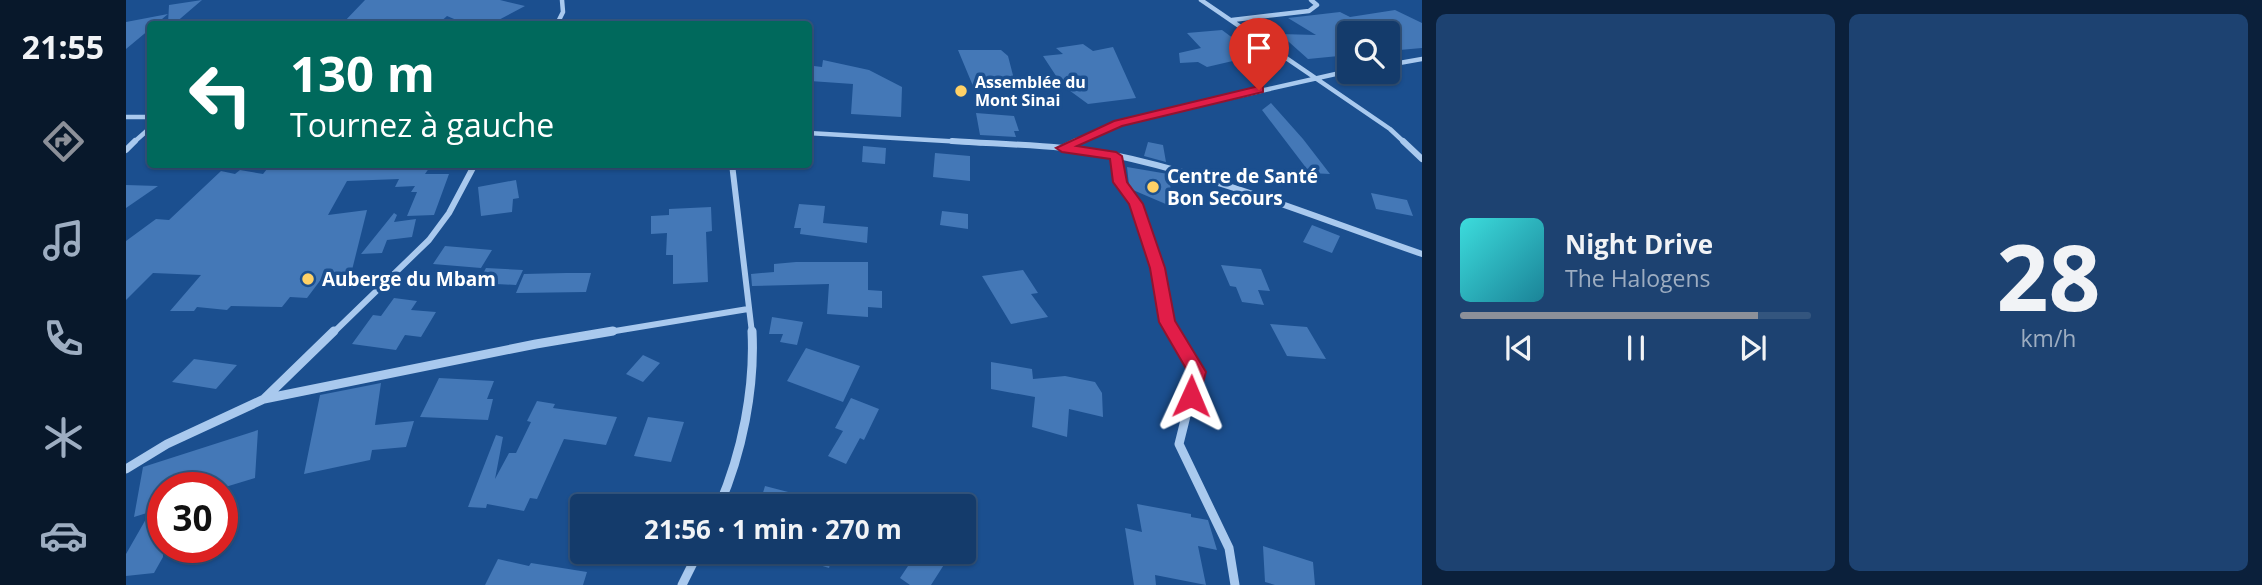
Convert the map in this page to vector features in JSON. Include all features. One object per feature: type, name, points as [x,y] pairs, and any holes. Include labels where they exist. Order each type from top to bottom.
[{"type":"street","points":[[558,21],[563,12],[562,0]]},
{"type":"street","points":[[1201,0],[1390,129],[1422,159]]},
{"type":"street","points":[[1231,20],[1309,11],[1317,5],[1311,0]]},
{"type":"street","points":[[1400,63],[1422,59]]},
{"type":"street","points":[[1062,148],[1118,123],[1233,95],[1337,74]]},
{"type":"street","points":[[126,117],[147,117]]},
{"type":"street","points":[[126,150],[147,131]]},
{"type":"street","points":[[812,133],[1062,148],[1116,156],[1205,178],[1422,254]]},
{"type":"street","points":[[1116,156],[1120,182],[1136,204],[1158,268],[1167,322],[1197,372],[1180,444],[1229,548],[1235,585]]},
{"type":"street","points":[[264,399],[429,240],[449,213],[473,168]]},
{"type":"street","points":[[724,494],[732,476],[749,385],[752,335],[732,168]]},
{"type":"street","points":[[126,469],[167,444],[264,399],[536,344],[748,309]]},
{"type":"street","points":[[682,585],[692,564]]},
{"type":"building","points":[[202,0],[178,21],[168,21],[169,5]]},
{"type":"building","points":[[365,0],[500,0],[525,6],[497,21],[459,21],[447,16],[441,21],[345,21]]},
{"type":"building","points":[[1395,10],[1422,23],[1422,48],[1400,50],[1400,21],[1337,21],[1337,56],[1308,59],[1280,34],[1316,35],[1288,18],[1340,12],[1350,17]]},
{"type":"building","points":[[168,14],[160,21],[147,21],[147,32],[126,49],[126,22]]},
{"type":"building","points":[[1222,30],[1257,56],[1234,58],[1237,60],[1207,67],[1198,62],[1180,63],[1179,53],[1201,48],[1187,33]]},
{"type":"building","points":[[1083,44],[1093,51],[1113,47],[1136,98],[1088,104],[1062,85],[1043,56],[1063,54],[1056,48]]},
{"type":"building","points":[[958,50],[1001,50],[1008,56],[1015,83],[1010,83],[1012,90],[973,86]]},
{"type":"building","points":[[823,60],[869,70],[902,87],[901,117],[851,114],[853,84],[812,81],[814,66],[822,67]]},
{"type":"building","points":[[1271,103],[1330,174],[1310,173],[1262,110]]},
{"type":"building","points":[[976,113],[1014,116],[1019,131],[1014,131],[1016,137],[980,135]]},
{"type":"building","points":[[1148,142],[1163,145],[1166,162],[1144,156]]},
{"type":"building","points":[[863,146],[886,148],[885,164],[862,162]]},
{"type":"building","points":[[935,153],[970,156],[970,181],[933,177]]},
{"type":"building","points":[[1127,167],[1168,174],[1171,190],[1176,192],[1168,205],[1133,190],[1129,185]]},
{"type":"building","points":[[429,168],[425,174],[449,174],[434,215],[407,216],[417,192],[411,192],[415,186],[395,187],[399,179],[347,181],[328,215],[367,210],[351,274],[325,274],[307,298],[290,297],[282,307],[231,306],[227,310],[197,307],[194,311],[170,311],[201,275],[153,273],[126,300],[126,241],[156,219],[169,220],[221,171],[235,174],[240,170],[263,174],[267,169]]},
{"type":"building","points":[[516,180],[519,198],[513,199],[512,212],[481,216],[478,187]]},
{"type":"building","points":[[126,185],[158,186],[126,208]]},
{"type":"building","points":[[1371,193],[1407,200],[1413,216],[1376,209]]},
{"type":"building","points":[[799,204],[825,206],[823,223],[868,227],[867,243],[800,234],[801,228],[794,228]]},
{"type":"building","points":[[711,207],[712,231],[706,232],[708,282],[673,284],[673,255],[666,255],[667,233],[651,234],[651,216],[669,215],[669,209]]},
{"type":"building","points":[[942,211],[968,214],[968,229],[940,225]]},
{"type":"building","points":[[394,213],[397,215],[394,222],[416,219],[412,237],[387,240],[382,253],[361,254]]},
{"type":"building","points":[[1312,225],[1340,236],[1332,253],[1303,242]]},
{"type":"building","points":[[445,246],[492,250],[481,268],[433,264]]},
{"type":"building","points":[[868,262],[868,290],[882,291],[882,308],[868,307],[868,317],[827,314],[829,284],[752,286],[751,274],[774,272],[774,264]]},
{"type":"building","points":[[1221,265],[1261,269],[1270,291],[1258,290],[1264,305],[1242,302],[1236,287],[1230,286]]},
{"type":"building","points":[[486,268],[523,270],[516,285],[478,283]]},
{"type":"building","points":[[1023,270],[1038,293],[1031,294],[1048,317],[1011,324],[982,276]]},
{"type":"building","points":[[591,273],[586,292],[516,293],[524,274]]},
{"type":"building","points":[[394,298],[417,301],[411,310],[436,312],[421,337],[405,335],[396,350],[352,344],[373,315],[381,316]]},
{"type":"building","points":[[772,317],[803,322],[797,345],[780,342],[783,334],[769,334]]},
{"type":"building","points":[[1270,324],[1307,327],[1326,359],[1287,356]]},
{"type":"building","points":[[806,348],[860,366],[843,402],[787,381]]},
{"type":"building","points":[[643,355],[660,363],[643,382],[626,374]]},
{"type":"building","points":[[194,359],[237,365],[216,389],[172,382]]},
{"type":"building","points":[[991,362],[1032,369],[1033,379],[1065,376],[1095,382],[1102,393],[1103,417],[1069,409],[1067,437],[1032,427],[1035,397],[991,389]]},
{"type":"building","points":[[439,378],[494,381],[487,399],[493,399],[488,420],[420,417]]},
{"type":"building","points":[[381,383],[375,425],[414,421],[406,447],[372,450],[370,460],[304,474],[320,395]]},
{"type":"building","points":[[851,398],[879,409],[864,440],[860,438],[846,464],[828,456],[843,431],[835,428]]},
{"type":"building","points":[[537,401],[555,404],[553,408],[617,417],[606,445],[564,439],[537,499],[530,498],[524,511],[487,504],[486,508],[468,507],[496,435],[503,437],[495,479],[509,453],[516,453],[531,422],[527,421]]},
{"type":"building","points":[[648,417],[684,422],[671,462],[634,456]]},
{"type":"building","points":[[258,430],[255,478],[238,483],[238,472],[147,472],[147,513],[134,517],[143,467]]},
{"type":"building","points":[[765,486],[796,494],[763,494]]},
{"type":"building","points":[[1137,504],[1191,514],[1191,517],[1208,520],[1217,550],[1198,546],[1206,585],[1155,575],[1156,585],[1134,585],[1125,528],[1142,532]]},
{"type":"building","points":[[147,517],[147,563],[160,563],[154,573],[126,576],[126,554]]},
{"type":"building","points":[[1263,546],[1313,562],[1315,585],[1275,585],[1265,582]]},
{"type":"building","points":[[498,559],[529,566],[531,563],[587,572],[583,585],[485,585]]},
{"type":"building","points":[[909,564],[944,564],[931,585],[910,585],[900,578]]},
{"type":"place","name":"Assemblée du Mont Sinai","points":[[961,91]]},
{"type":"place","name":"Centre de Santé Bon Secours","points":[[1153,187]]},
{"type":"place","name":"Auberge du Mbam","points":[[308,279]]},
{"type":"route","points":[[1191,396],[1197,372],[1167,322],[1158,268],[1136,204],[1120,182],[1116,156],[1062,148],[1118,123],[1259,90]]}]
